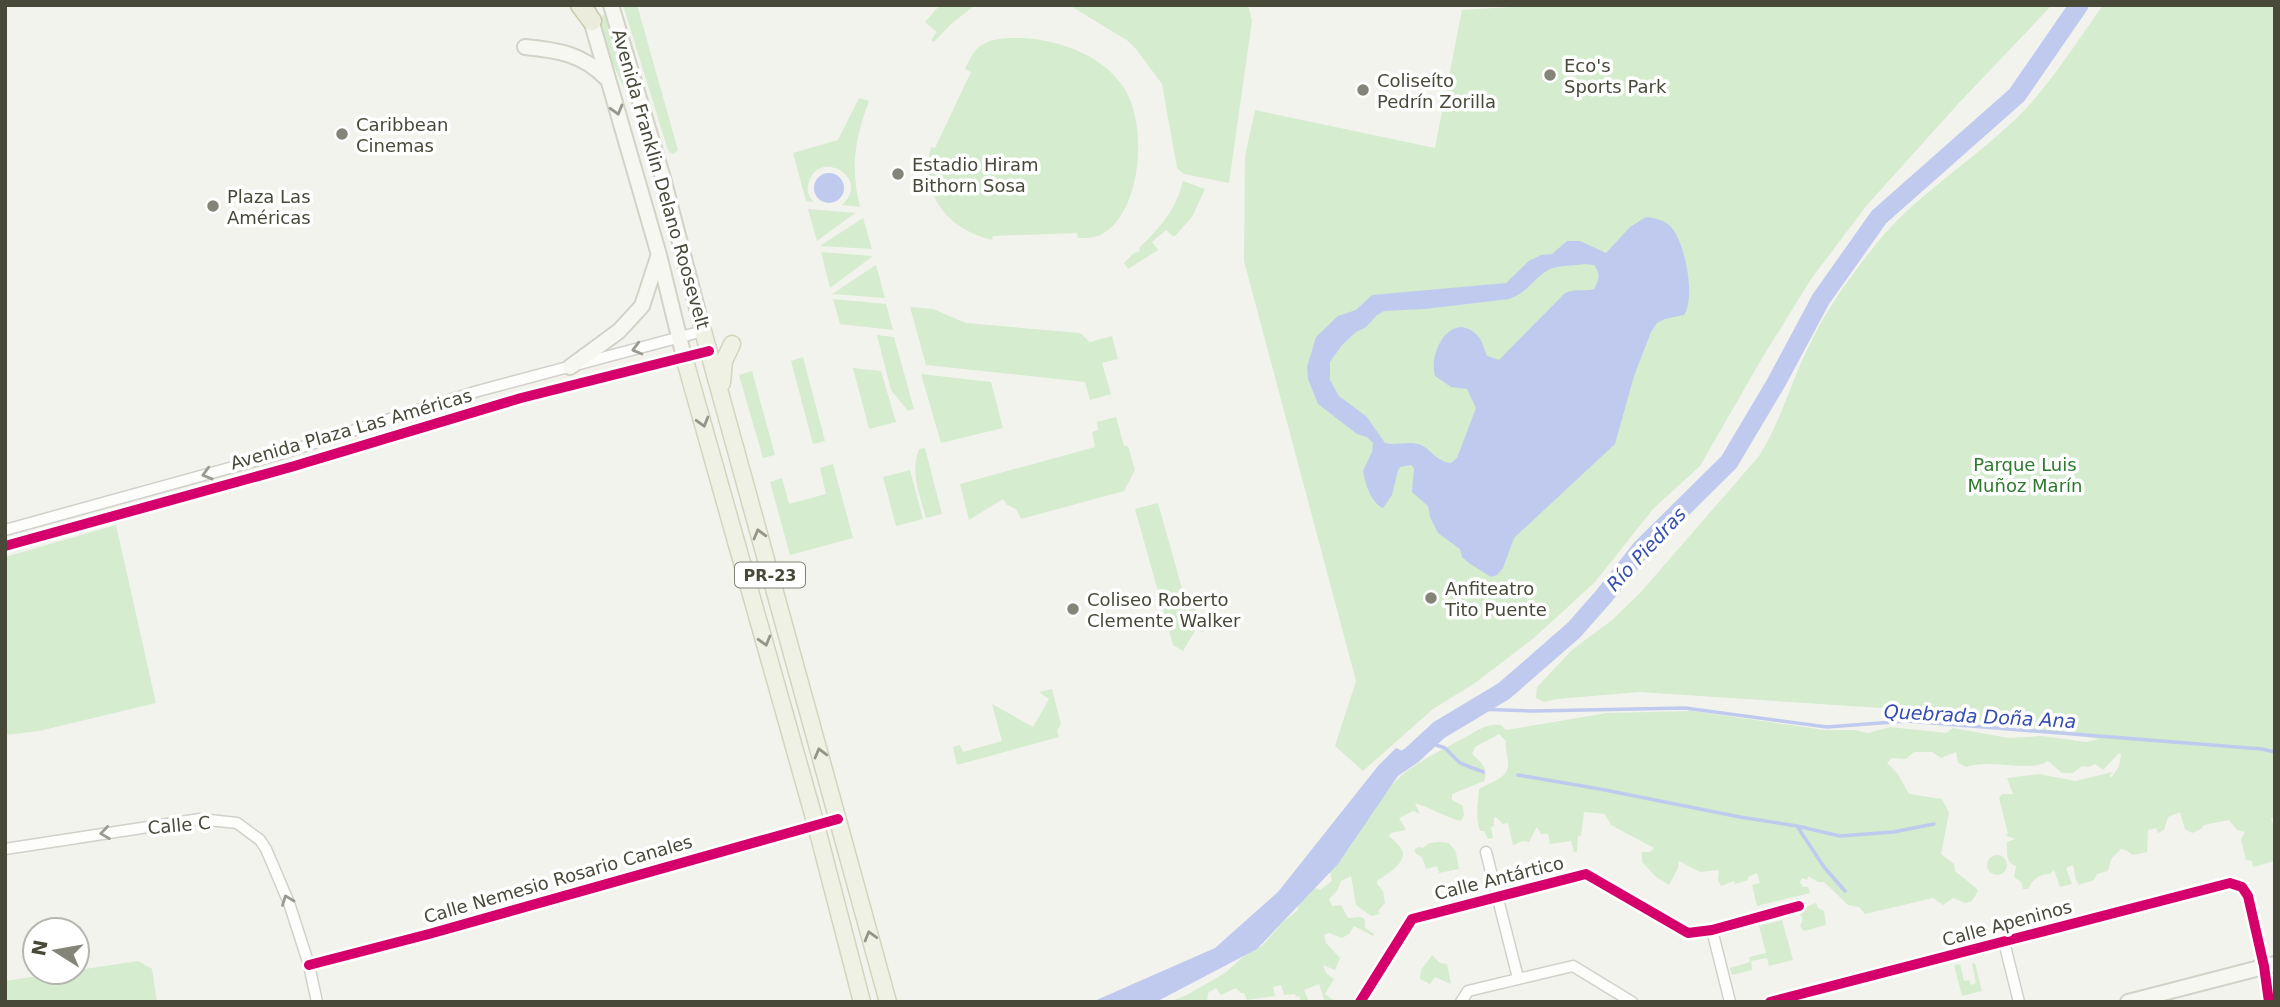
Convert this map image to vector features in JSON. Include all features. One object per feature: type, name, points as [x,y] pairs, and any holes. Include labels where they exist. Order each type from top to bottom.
[{"type":"highway","points":[[580,5],[589,13]]},
{"type":"main road","name":"Avenida Franklin Delano Roosevelt","points":[[611,5],[663,178],[888,1002]]},
{"type":"main road","name":"Avenida Franklin Delano Roosevelt","points":[[589,13],[659,255],[684,357],[816,825],[862,1002]]},
{"type":"main road","points":[[525,47],[560,50],[574,55],[594,66],[608,80]]},
{"type":"main road","points":[[570,367],[619,331],[642,306],[659,255]]},
{"type":"main road","points":[[725,410],[722,375],[727,352],[732,344]]},
{"type":"main road","points":[[2128,1002],[2270,965]]},
{"type":"street","name":"Avenida Plaza Las Américas","points":[[5,530],[280,454],[478,391],[703,331]]},
{"type":"street","name":"Avenida Plaza Las Américas","points":[[5,546],[291,467],[521,398],[709,351]]},
{"type":"street","name":"Calle C","points":[[5,849],[200,819],[237,823],[260,840],[266,849],[289,903],[309,965],[317,1002]]},
{"type":"street","name":"Calle Nemesio Rosario Canales","points":[[309,965],[838,819]]},
{"type":"street","points":[[1486,852],[1518,978]]},
{"type":"street","name":"Calle Antártico","points":[[1360,1002],[1412,919],[1586,874],[1688,933],[1712,930],[1799,906]]},
{"type":"street","name":"Calle Apeninos","points":[[1770,1002],[2230,883],[2242,887],[2248,896],[2270,965]]},
{"type":"street","points":[[1712,930],[1730,1002]]},
{"type":"street","points":[[2004,942],[2019,1002]]},
{"type":"street","points":[[2269,1002],[2270,965]]},
{"type":"street","points":[[1461,1002],[1468,991],[1573,966],[1632,1002]]},
{"type":"green space","points":[[623,5],[637,5],[678,150],[674,154],[669,152],[667,147]]},
{"type":"green space","points":[[940,5],[975,5],[934,42],[931,40],[937,32],[925,22]]},
{"type":"green space","points":[[1069,5],[1248,5],[1252,21],[1229,183],[1184,174],[1177,168],[1162,84],[1128,41]]},
{"type":"green space","points":[[1543,5],[2052,5],[1867,205],[1811,279],[1700,466],[1653,509],[1595,582],[1535,637],[1475,683],[1433,709],[1363,771],[1335,746],[1356,681],[1244,261],[1245,156],[1255,110],[1435,148],[1462,10]]},
{"type":"green space","name":"Parque Luis Muñoz Marín","points":[[2103,5],[2275,5],[2275,817],[2271,818],[2275,832],[2275,861],[2253,867],[2252,861],[2246,860],[2241,839],[2245,832],[2237,830],[2229,820],[2204,825],[2192,833],[2185,829],[2180,812],[2168,817],[2164,830],[2158,833],[2156,828],[2148,830],[2147,852],[2133,855],[2121,849],[2111,859],[2108,871],[2097,874],[2094,880],[2079,885],[2073,865],[2066,868],[2072,884],[2060,887],[2054,870],[2037,878],[2028,889],[2023,889],[2021,882],[2014,877],[2016,866],[2007,856],[2007,842],[2015,839],[2005,835],[2008,834],[1999,798],[2002,794],[2013,794],[2007,778],[2039,774],[2075,781],[2113,772],[2109,776],[2112,777],[2119,766],[2121,755],[2119,753],[2103,770],[2095,764],[2082,766],[2073,773],[2062,773],[2048,761],[2031,766],[1987,764],[1966,767],[1958,763],[1956,752],[1941,758],[1932,752],[1914,752],[1906,759],[1892,758],[1887,763],[1898,774],[1909,794],[1942,799],[1949,813],[1941,854],[1954,864],[1955,871],[1978,891],[1972,901],[1965,903],[1953,898],[1943,905],[1933,898],[1865,914],[1859,907],[1848,905],[1824,882],[1818,882],[1808,876],[1807,880],[1802,878],[1800,882],[1803,887],[1808,887],[1810,893],[1757,906],[1752,885],[1760,883],[1757,873],[1748,877],[1748,880],[1721,886],[1718,880],[1719,870],[1700,872],[1679,861],[1669,885],[1655,876],[1642,862],[1642,852],[1650,852],[1654,848],[1611,825],[1605,814],[1584,812],[1577,852],[1574,852],[1571,841],[1550,844],[1548,834],[1541,834],[1537,827],[1529,842],[1513,845],[1508,823],[1503,824],[1496,817],[1494,826],[1491,827],[1493,838],[1488,839],[1478,826],[1479,789],[1498,779],[1508,768],[1506,741],[1499,734],[1475,747],[1472,754],[1485,769],[1484,781],[1452,794],[1452,800],[1463,806],[1464,815],[1461,821],[1415,803],[1420,814],[1413,811],[1399,818],[1406,830],[1391,833],[1389,836],[1400,846],[1403,855],[1395,868],[1377,881],[1383,891],[1385,903],[1378,911],[1380,914],[1371,916],[1356,905],[1351,876],[1341,881],[1337,891],[1329,899],[1332,906],[1341,905],[1348,918],[1362,917],[1365,920],[1365,928],[1374,934],[1373,936],[1354,926],[1349,934],[1342,938],[1329,933],[1324,935],[1326,943],[1340,958],[1335,970],[1323,965],[1326,973],[1334,979],[1325,994],[1336,1002],[1325,1002],[1319,984],[1304,990],[1309,1002],[1301,1002],[1295,994],[1284,995],[1281,985],[1273,987],[1275,996],[1247,1000],[1244,993],[1236,988],[1221,995],[1216,988],[1208,993],[1207,1002],[1168,1002],[1185,996],[1225,973],[1244,956],[1263,945],[1283,922],[1298,910],[1298,905],[1315,888],[1320,890],[1332,881],[1330,872],[1382,797],[1398,779],[1424,760],[1485,727],[1501,725],[1506,730],[1607,713],[1692,711],[1825,730],[1868,733],[1890,727],[1946,733],[1953,728],[2009,738],[2041,736],[2087,742],[2099,739],[1911,710],[1640,692],[1544,702],[1536,698],[1537,687],[1572,650],[1612,620],[1641,592],[1759,456],[1822,321],[1877,243],[1907,211],[2022,113],[2059,68]]},
{"type":"green space","points":[[605,12],[628,91],[626,92],[607,51],[599,23]]},
{"type":"green space","points":[[1035,39],[1072,48],[1094,59],[1114,75],[1130,100],[1138,141],[1134,185],[1127,205],[1117,221],[1098,236],[1078,238],[1077,233],[993,236],[992,240],[976,235],[950,218],[933,194],[928,164],[931,147],[935,148],[971,72],[965,69],[972,56],[979,47],[994,40]]},
{"type":"green space","points":[[859,98],[869,101],[860,128],[856,153],[855,179],[860,207],[842,205],[850,195],[851,185],[847,177],[832,167],[823,167],[815,172],[808,188],[809,196],[814,202],[806,201],[793,153],[838,140]]},
{"type":"green space","points":[[1183,181],[1205,189],[1192,217],[1174,237],[1166,230],[1152,242],[1158,250],[1128,269],[1124,263],[1140,251],[1139,248],[1167,217],[1177,200]]},
{"type":"green space","points":[[808,209],[855,213],[817,241]]},
{"type":"green space","points":[[863,218],[872,249],[820,246]]},
{"type":"green space","points":[[821,252],[873,256],[830,288]]},
{"type":"green space","points":[[876,265],[885,298],[832,294]]},
{"type":"green space","points":[[833,299],[886,304],[893,330],[840,324]]},
{"type":"green space","points":[[910,307],[933,309],[966,323],[1080,333],[1090,342],[1112,336],[1118,359],[1102,363],[1111,394],[1090,400],[1085,382],[926,365]]},
{"type":"green space","points":[[877,335],[894,337],[914,409],[908,411],[891,390]]},
{"type":"green space","points":[[803,357],[825,441],[813,444],[791,361]]},
{"type":"green space","points":[[853,368],[881,371],[896,422],[869,429]]},
{"type":"green space","points":[[752,371],[775,455],[763,458],[739,375]]},
{"type":"green space","points":[[921,374],[991,382],[1003,428],[941,443]]},
{"type":"green space","points":[[1116,417],[1124,446],[1128,446],[1135,470],[1124,491],[1021,519],[1016,509],[1007,505],[1003,499],[969,520],[960,484],[1095,447],[1092,432],[1098,430],[1097,422]]},
{"type":"green space","points":[[925,448],[942,514],[926,518],[915,466],[919,449]]},
{"type":"green space","points":[[833,464],[853,538],[790,555],[770,482],[782,478],[789,504],[826,494],[820,468]]},
{"type":"green space","points":[[910,470],[923,519],[896,526],[883,477]]},
{"type":"green space","points":[[1158,503],[1188,610],[1196,608],[1204,633],[1196,629],[1183,651],[1173,645],[1135,509]]},
{"type":"green space","points":[[116,525],[156,703],[39,731],[5,735],[5,557]]},
{"type":"green space","points":[[1052,689],[1061,724],[1057,730],[1059,737],[957,765],[953,747],[960,745],[963,752],[1002,741],[992,704],[1033,727],[1049,699],[1039,692]]},
{"type":"green space","points":[[1439,842],[1449,843],[1456,852],[1459,869],[1439,873],[1437,866],[1426,869],[1422,857],[1414,850]]},
{"type":"green space","points":[[1997,855],[2004,858],[2007,865],[2004,872],[1997,875],[1990,872],[1987,865],[1990,858]]},
{"type":"green space","points":[[1816,903],[1818,908],[1824,911],[1826,925],[1804,931],[1800,926],[1803,919],[1800,915],[1808,906]]},
{"type":"green space","points":[[1782,920],[1793,960],[1769,966],[1767,958],[1751,961],[1752,970],[1732,975],[1730,968],[1750,962],[1749,957],[1766,953],[1759,926]]},
{"type":"green space","points":[[1432,955],[1440,963],[1447,964],[1451,984],[1435,977],[1430,984],[1420,979],[1421,970]]},
{"type":"green space","points":[[138,961],[152,969],[157,1002],[5,1002],[5,981],[21,979],[21,986],[91,986],[91,968]]},
{"type":"green space","points":[[1975,963],[1982,991],[1962,996],[1954,965],[1960,964],[1964,981],[1969,980],[1971,985],[1976,983],[1972,964]]},
{"type":"water","points":[[829,173],[839,178],[844,188],[839,198],[829,203],[819,198],[814,188],[819,178]]},
{"type":"water","points":[[1646,217],[1663,221],[1676,234],[1681,244],[1689,284],[1684,315],[1657,323],[1651,332],[1634,376],[1615,444],[1514,538],[1503,568],[1491,577],[1469,563],[1462,557],[1460,549],[1438,533],[1428,506],[1412,492],[1414,468],[1411,465],[1398,470],[1392,495],[1383,508],[1375,502],[1363,471],[1373,443],[1318,404],[1308,379],[1307,367],[1316,337],[1338,316],[1356,310],[1372,295],[1506,283],[1529,261],[1541,255],[1552,254],[1567,241],[1580,241],[1606,253],[1630,227]],"holes":[[[1594,265],[1598,271],[1594,289],[1565,293],[1499,360],[1487,356],[1480,338],[1468,329],[1459,327],[1444,337],[1435,355],[1435,376],[1451,387],[1467,389],[1476,408],[1457,458],[1451,463],[1442,461],[1417,444],[1385,443],[1367,417],[1339,396],[1330,380],[1330,362],[1342,345],[1384,311],[1509,299],[1521,293],[1550,269]]]},
{"type":"water","points":[[1396,748],[1412,755],[1338,864],[1257,949],[1156,1002],[1092,1002],[1215,948],[1278,892],[1378,766]]},
{"type":"waterway","name":"Río Piedras","points":[[1393,768],[1439,730],[1504,691],[1574,630],[1642,548],[1729,462],[1821,299],[1879,217],[2017,95],[2079,5]]},
{"type":"waterway","name":"Quebrada Doña Ana","points":[[1475,709],[1534,711],[1685,708],[1827,727],[1907,721],[2275,752]]},
{"type":"waterway","points":[[1427,742],[1445,748],[1460,763],[1483,772]]},
{"type":"waterway","points":[[1518,775],[1840,836],[1893,832],[1934,824]]},
{"type":"waterway","points":[[1797,826],[1824,867],[1845,891]]},
{"type":"cycle path","points":[[5,546],[291,467],[521,398],[709,351]]},
{"type":"cycle path","points":[[309,965],[838,819]]},
{"type":"cycle path","points":[[1360,1002],[1412,919],[1586,874],[1688,933],[1712,930],[1799,906]]},
{"type":"cycle path","points":[[1770,1002],[2230,883],[2242,887],[2248,896],[2269,1002]]},
{"type":"place","name":"Eco's Sports Park","points":[[1550,75]]},
{"type":"place","name":"Coliseíto Pedrín Zorilla","points":[[1363,90]]},
{"type":"place","name":"Caribbean Cinemas","points":[[342,134]]},
{"type":"place","name":"Estadio Hiram Bithorn Sosa","points":[[898,174]]},
{"type":"place","name":"Plaza Las Américas","points":[[213,206]]},
{"type":"place","name":"Anfiteatro Tito Puente","points":[[1431,598]]},
{"type":"place","name":"Coliseo Roberto Clemente Walker","points":[[1073,609]]}]
